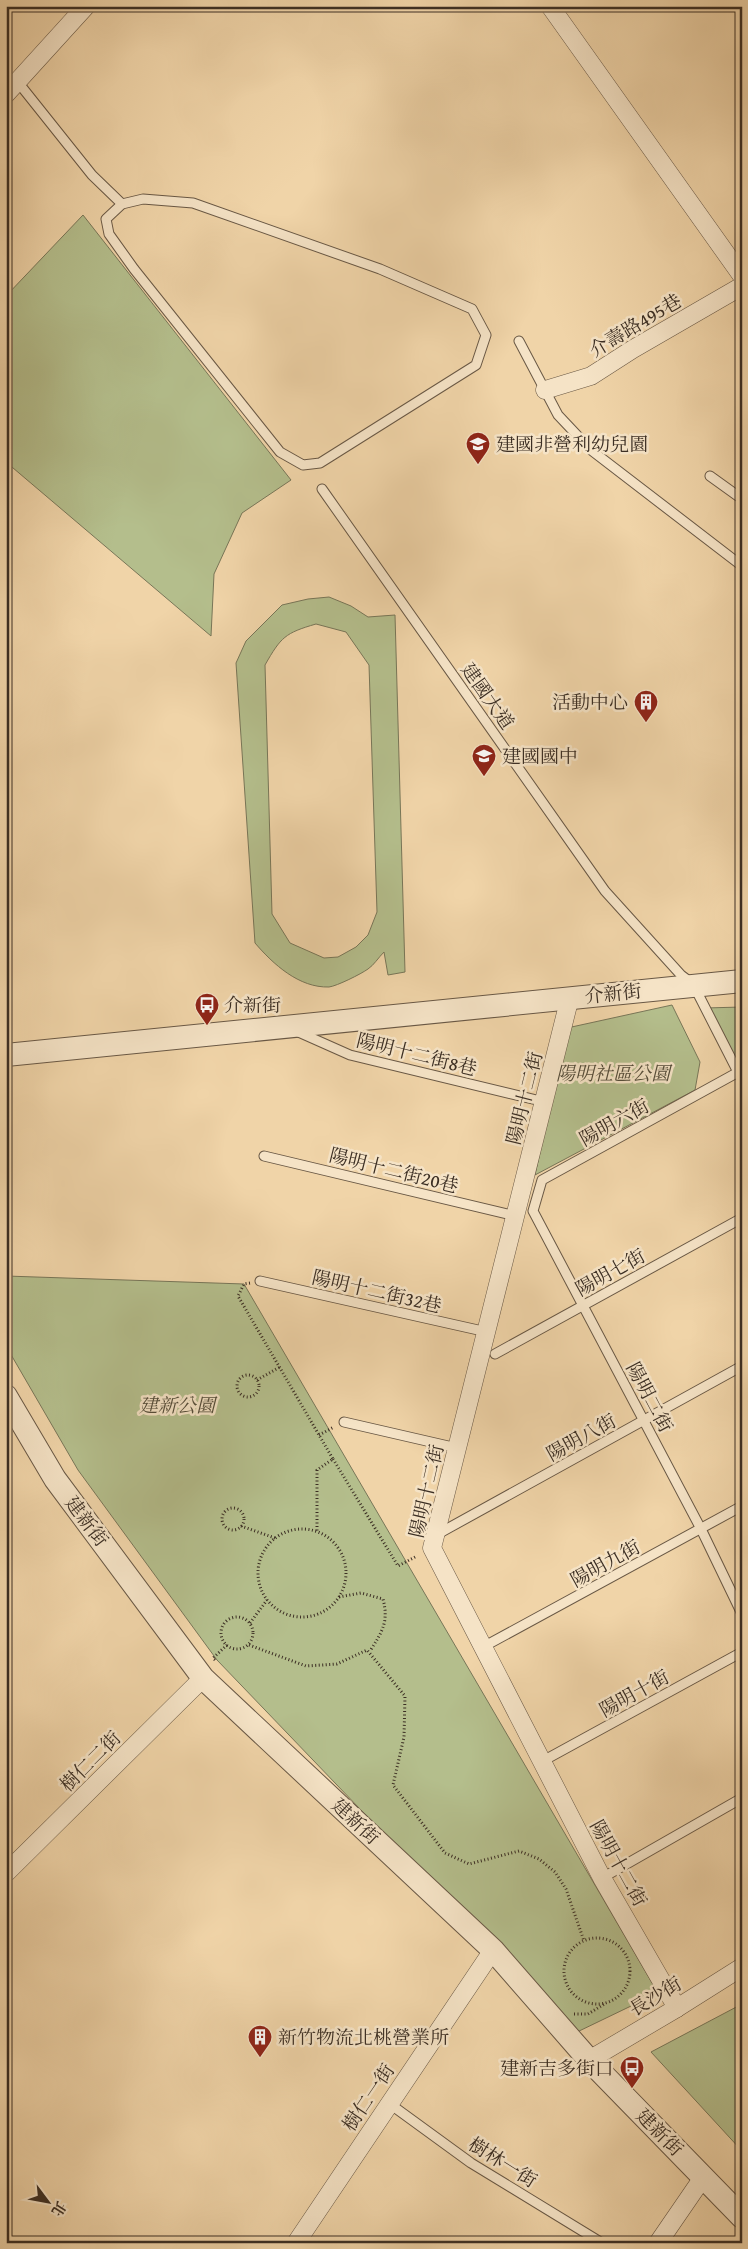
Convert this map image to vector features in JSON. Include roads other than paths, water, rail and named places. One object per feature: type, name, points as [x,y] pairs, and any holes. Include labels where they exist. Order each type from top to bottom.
[{"type":"street","points":[[12,87],[86,6]]},
{"type":"street","points":[[550,6],[742,276]]},
{"type":"street","name":"介壽路495巷","points":[[545,390],[591,376],[633,348],[742,286]]},
{"type":"street","name":"介新街","points":[[6,1055],[693,984],[742,981]]},
{"type":"street","name":"陽明十二街","points":[[570,997],[434,1541],[483,1647],[541,1762],[602,1878],[678,2008]]},
{"type":"street","name":"建新街","points":[[6,1396],[55,1479],[203,1678],[493,1950],[589,2060],[742,2217]]},
{"type":"street","name":"樹仁二街","points":[[6,1873],[203,1678]]},
{"type":"street","name":"樹仁一街","points":[[299,2242],[493,1950]]},
{"type":"street","name":"長沙街","points":[[589,2060],[678,2008],[742,1967]]},
{"type":"street","points":[[658,2243],[704,2176]]},
{"type":"lane","points":[[12,87],[92,175],[122,204]]},
{"type":"lane","points":[[143,199],[193,203],[380,270],[472,309],[486,335],[476,364],[320,462],[302,465],[280,452],[134,269],[109,234],[106,219],[122,204],[143,199]]},
{"type":"lane","points":[[519,341],[558,415],[591,450],[742,566]]},
{"type":"lane","points":[[710,476],[742,500]]},
{"type":"lane","name":"建國大道","points":[[322,489],[605,890],[681,975],[693,984]]},
{"type":"lane","points":[[693,984],[740,1074]]},
{"type":"lane","name":"陽明十二街8巷","points":[[284,1026],[350,1055],[545,1102]]},
{"type":"lane","name":"陽明六街","points":[[537,1196],[542,1180],[740,1074]]},
{"type":"lane","name":"陽明十二街20巷","points":[[264,1156],[516,1216]]},
{"type":"lane","name":"陽明二街","points":[[537,1196],[533,1211],[701,1529],[742,1614]]},
{"type":"lane","name":"陽明七街","points":[[494,1354],[742,1218]]},
{"type":"lane","name":"陽明十二街32巷","points":[[260,1281],[487,1332]]},
{"type":"lane","name":"陽明八街","points":[[434,1541],[742,1366]]},
{"type":"lane","points":[[344,1422],[457,1448]]},
{"type":"lane","name":"陽明九街","points":[[483,1647],[742,1506]]},
{"type":"lane","name":"陽明十街","points":[[541,1762],[742,1652]]},
{"type":"lane","points":[[602,1878],[742,1798]]},
{"type":"lane","name":"樹林一街","points":[[390,2104],[471,2163],[602,2243]]},
{"type":"place","name":"建國非營利幼兒園","points":[[478,465]]},
{"type":"place","name":"活動中心","points":[[646,723]]},
{"type":"place","name":"建國國中","points":[[484,777]]},
{"type":"place","name":"介新街","points":[[207,1026]]},
{"type":"place","name":"新竹物流北桃營業所","points":[[260,2058]]},
{"type":"place","name":"建新吉多街口","points":[[632,2089]]},
{"type":"park label","name":"陽明社區公園","points":[[613,1073]]},
{"type":"park label","name":"建新公園","points":[[177,1405]]}]
